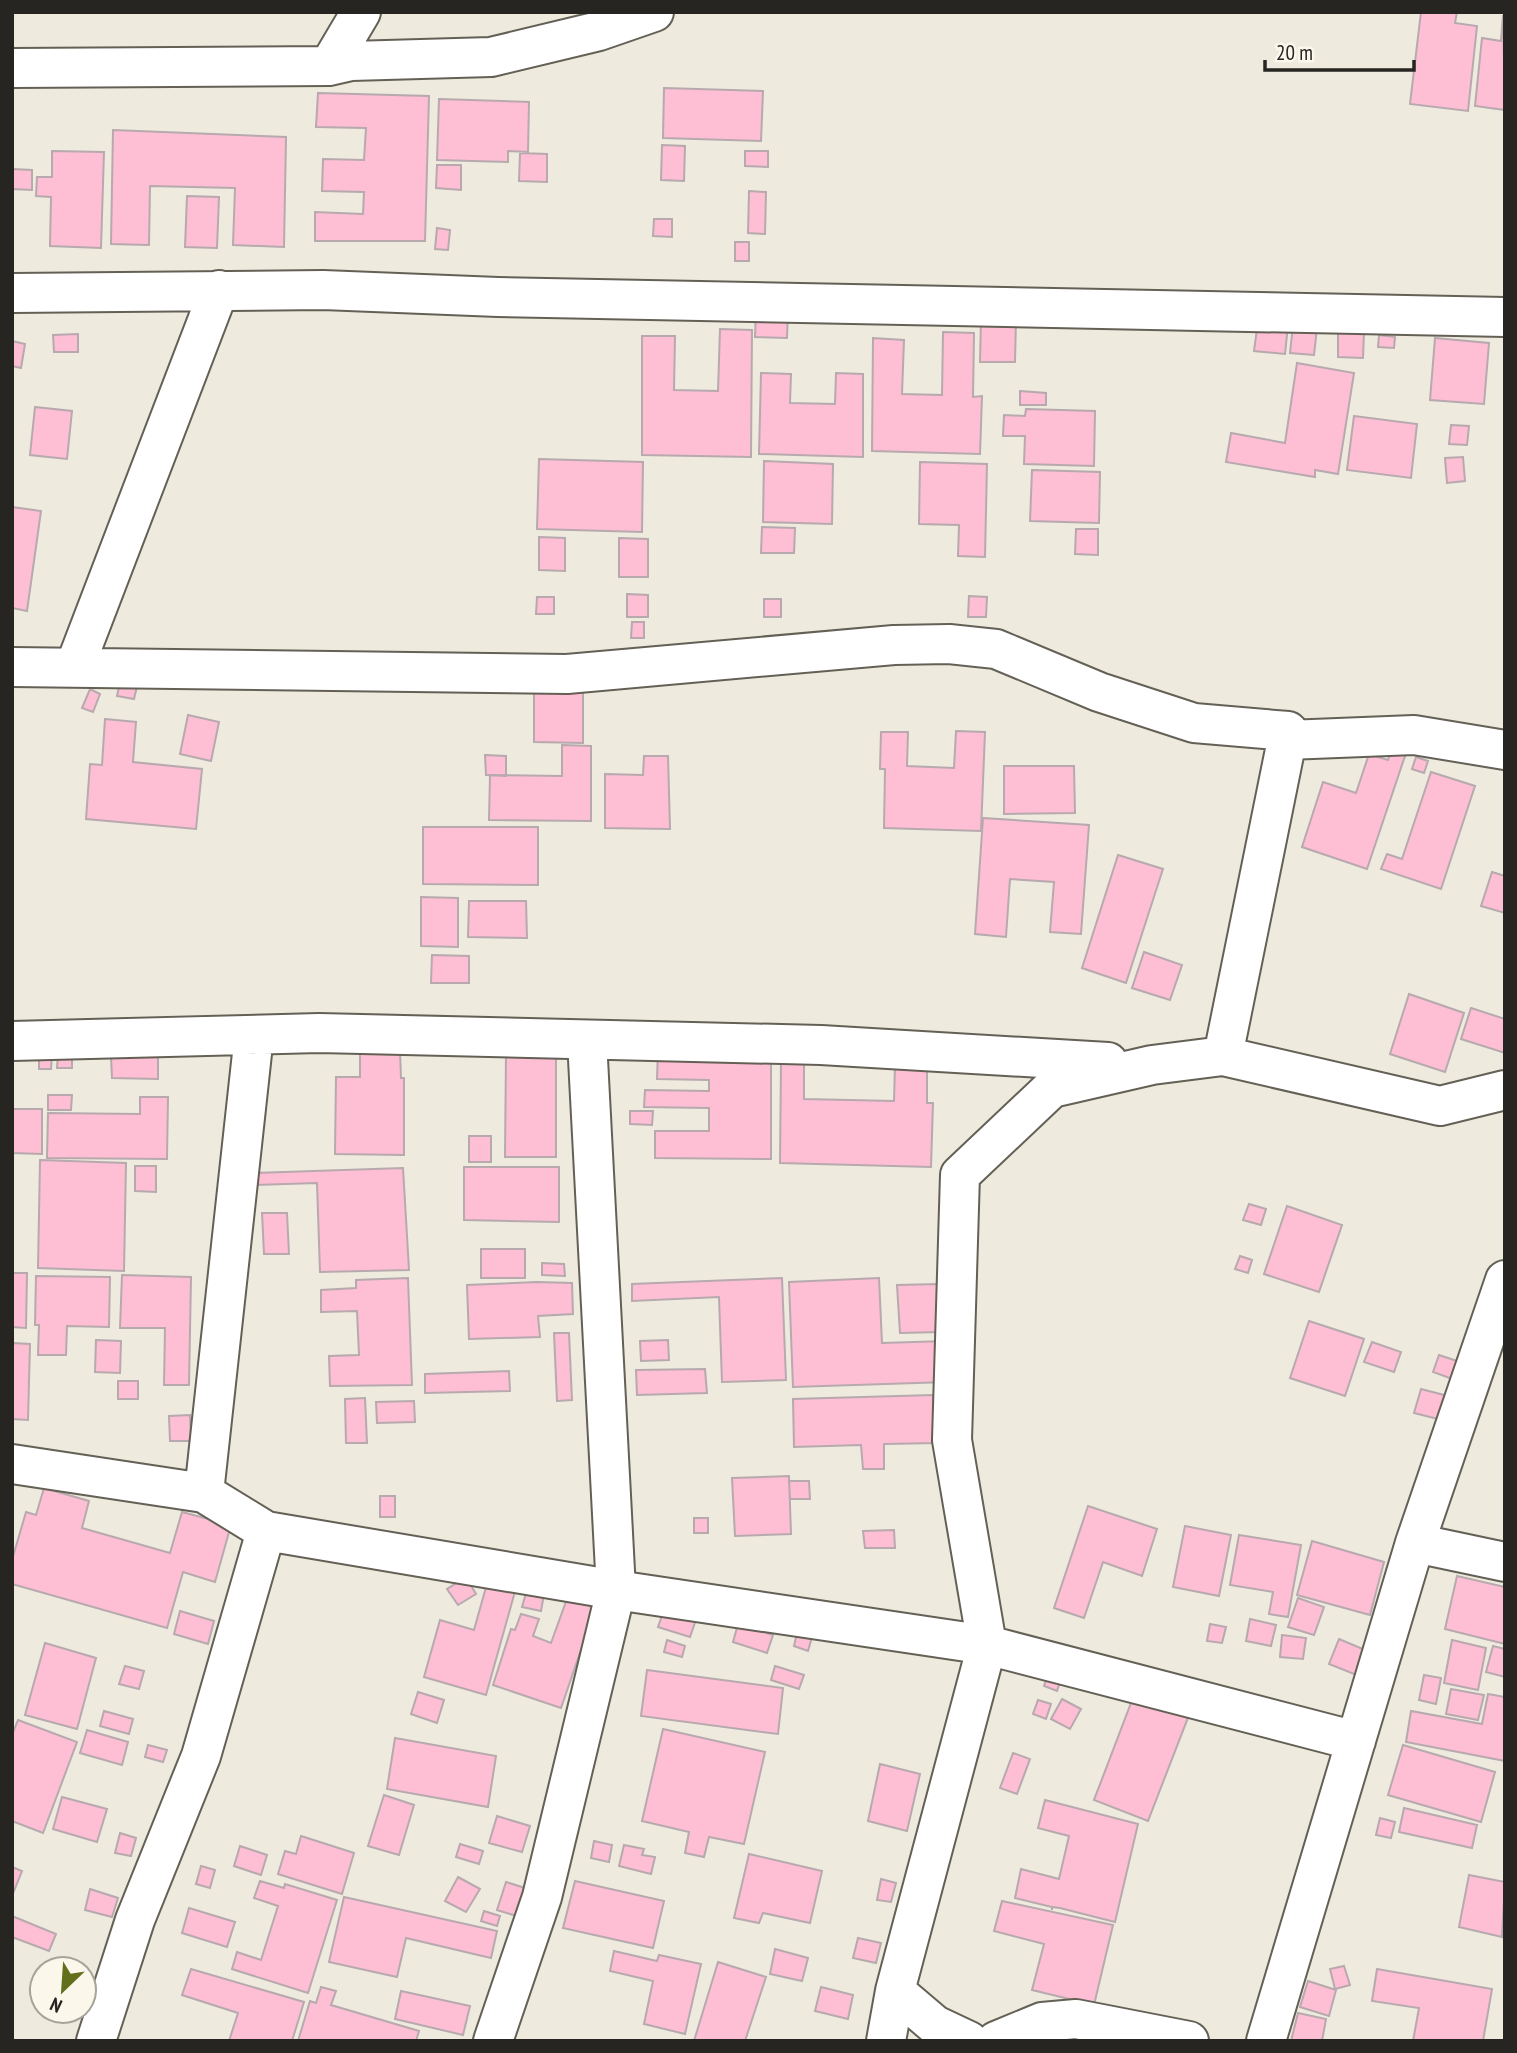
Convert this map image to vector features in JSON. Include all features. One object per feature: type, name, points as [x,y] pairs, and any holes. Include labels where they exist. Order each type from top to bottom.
[{"type":"street","points":[[330,66],[361,12]]},
{"type":"street","points":[[12,68],[330,66],[351,61],[491,57],[599,32],[654,12]]},
{"type":"street","points":[[12,293],[219,290],[1505,317]]},
{"type":"street","points":[[75,666],[219,290]]},
{"type":"street","points":[[12,667],[567,674],[881,646],[949,643],[996,649],[1099,692],[1195,723],[1288,732],[1223,1056]]},
{"type":"street","points":[[1287,740],[1414,735],[1505,750]]},
{"type":"street","points":[[12,1041],[319,1033],[821,1045],[1152,1065]]},
{"type":"street","points":[[204,1493],[254,1035]]},
{"type":"street","points":[[493,2041],[542,1898],[617,1590],[587,1040]]},
{"type":"street","points":[[886,2041],[895,1991],[987,1645],[952,1440],[960,1175],[1052,1088],[1152,1065],[1223,1056],[1440,1106],[1505,1090]]},
{"type":"street","points":[[1266,2041],[1415,1544],[1505,1280]]},
{"type":"street","points":[[12,1464],[204,1493],[266,1531],[617,1590],[987,1645],[1356,1741]]},
{"type":"street","points":[[96,2041],[135,1920],[201,1756],[266,1531]]},
{"type":"street","points":[[1415,1544],[1505,1562]]},
{"type":"street","points":[[895,1991],[935,2025],[969,2041]]},
{"type":"street","points":[[996,2041],[1042,2022],[1076,2019],[1189,2041]]},
{"type":"building","points":[[1421,12],[1457,12],[1455,23],[1477,26],[1468,111],[1410,104]]},
{"type":"building","points":[[1503,15],[1505,110],[1475,106],[1482,38],[1501,41]]},
{"type":"building","points":[[664,88],[763,91],[761,141],[663,138]]},
{"type":"building","points":[[318,93],[429,96],[425,241],[315,241],[315,212],[363,214],[364,192],[322,191],[323,159],[364,160],[366,128],[316,127]]},
{"type":"building","points":[[439,99],[529,102],[528,152],[508,151],[508,162],[437,160]]},
{"type":"building","points":[[113,130],[286,137],[284,247],[233,245],[235,188],[150,186],[149,245],[111,244]]},
{"type":"building","points":[[662,145],[685,146],[684,181],[661,180]]},
{"type":"building","points":[[52,151],[104,152],[101,248],[50,246],[51,197],[36,196],[37,177],[52,177]]},
{"type":"building","points":[[745,151],[768,151],[768,167],[745,166]]},
{"type":"building","points":[[520,153],[547,154],[547,182],[519,181]]},
{"type":"building","points":[[437,165],[461,165],[461,190],[436,188]]},
{"type":"building","points":[[12,169],[32,170],[32,190],[12,189]]},
{"type":"building","points":[[749,191],[766,192],[765,234],[748,233]]},
{"type":"building","points":[[187,196],[219,197],[217,248],[185,247]]},
{"type":"building","points":[[654,219],[672,219],[672,237],[653,236]]},
{"type":"building","points":[[437,228],[450,230],[448,250],[435,249]]},
{"type":"building","points":[[735,242],[749,242],[749,261],[735,261]]},
{"type":"building","points":[[756,310],[788,311],[787,338],[755,337]]},
{"type":"building","points":[[981,318],[1016,319],[1015,362],[980,362]]},
{"type":"building","points":[[1258,321],[1288,325],[1285,354],[1254,351]]},
{"type":"building","points":[[1293,325],[1317,328],[1314,355],[1290,353]]},
{"type":"building","points":[[720,329],[752,330],[751,457],[642,455],[642,336],[675,336],[674,390],[718,391]]},
{"type":"building","points":[[943,332],[974,333],[973,397],[982,396],[980,454],[872,451],[873,338],[904,340],[902,394],[942,395]]},
{"type":"building","points":[[1338,332],[1364,332],[1363,358],[1338,357]]},
{"type":"building","points":[[78,334],[78,352],[54,352],[53,335]]},
{"type":"building","points":[[1379,335],[1395,337],[1394,348],[1378,347]]},
{"type":"building","points":[[1435,338],[1489,343],[1484,404],[1430,400]]},
{"type":"building","points":[[12,341],[25,344],[21,368],[12,366]]},
{"type":"building","points":[[1297,363],[1354,373],[1338,474],[1315,470],[1315,477],[1226,462],[1231,433],[1285,443]]},
{"type":"building","points":[[761,373],[791,374],[790,403],[835,404],[836,373],[863,374],[863,457],[759,454]]},
{"type":"building","points":[[1020,391],[1046,393],[1046,405],[1020,405]]},
{"type":"building","points":[[35,407],[72,411],[67,459],[30,455]]},
{"type":"building","points":[[1026,409],[1095,411],[1094,466],[1024,464],[1025,436],[1003,436],[1004,415],[1025,416]]},
{"type":"building","points":[[1354,416],[1417,424],[1411,478],[1347,470]]},
{"type":"building","points":[[1451,425],[1469,426],[1467,445],[1449,444]]},
{"type":"building","points":[[1463,457],[1465,481],[1447,483],[1445,458]]},
{"type":"building","points":[[539,459],[643,462],[642,532],[537,529]]},
{"type":"building","points":[[764,461],[833,464],[832,524],[763,522]]},
{"type":"building","points":[[920,462],[987,464],[985,557],[958,556],[959,525],[919,524]]},
{"type":"building","points":[[1032,470],[1100,472],[1099,523],[1030,521]]},
{"type":"building","points":[[12,507],[41,511],[27,611],[12,608]]},
{"type":"building","points":[[762,527],[795,528],[794,553],[761,553]]},
{"type":"building","points":[[1076,529],[1098,529],[1098,555],[1075,554]]},
{"type":"building","points":[[539,537],[565,538],[565,571],[539,570]]},
{"type":"building","points":[[619,538],[648,539],[648,577],[619,577]]},
{"type":"building","points":[[627,594],[648,595],[648,617],[627,617]]},
{"type":"building","points":[[969,596],[987,597],[986,617],[968,617]]},
{"type":"building","points":[[537,597],[554,597],[554,614],[536,614]]},
{"type":"building","points":[[764,599],[781,599],[781,617],[764,617]]},
{"type":"building","points":[[632,622],[644,622],[644,638],[631,638]]},
{"type":"building","points":[[122,674],[139,678],[134,699],[117,696]]},
{"type":"building","points":[[534,678],[583,679],[583,743],[534,742]]},
{"type":"building","points":[[90,689],[100,694],[93,712],[82,708]]},
{"type":"building","points":[[188,715],[219,722],[211,761],[180,754]]},
{"type":"building","points":[[105,719],[136,722],[133,762],[202,769],[196,829],[86,819],[90,764],[102,765]]},
{"type":"building","points":[[956,731],[985,732],[981,831],[884,828],[885,769],[880,769],[881,732],[908,732],[907,766],[954,768]]},
{"type":"building","points":[[562,745],[591,746],[591,821],[489,820],[490,775],[562,776]]},
{"type":"building","points":[[1392,748],[1406,753],[1367,869],[1302,847],[1323,782],[1356,793],[1369,754],[1388,760]]},
{"type":"building","points":[[485,755],[506,756],[506,776],[486,775]]},
{"type":"building","points":[[644,756],[668,756],[670,829],[605,828],[605,774],[643,775]]},
{"type":"building","points":[[1416,757],[1428,761],[1424,773],[1412,769]]},
{"type":"building","points":[[1004,766],[1074,766],[1075,813],[1004,814]]},
{"type":"building","points":[[1431,772],[1475,786],[1441,889],[1381,869],[1387,854],[1402,859]]},
{"type":"building","points":[[983,818],[1089,825],[1081,934],[1050,932],[1054,882],[1010,879],[1006,937],[975,934]]},
{"type":"building","points":[[423,827],[538,827],[538,885],[423,884]]},
{"type":"building","points":[[1118,855],[1163,869],[1126,983],[1082,968]]},
{"type":"building","points":[[1492,872],[1505,876],[1505,913],[1481,906]]},
{"type":"building","points":[[421,897],[458,898],[458,947],[421,946]]},
{"type":"building","points":[[469,901],[526,901],[527,938],[468,937]]},
{"type":"building","points":[[1144,952],[1182,965],[1170,1000],[1132,988]]},
{"type":"building","points":[[432,955],[469,956],[469,983],[431,983]]},
{"type":"building","points":[[1409,994],[1464,1013],[1445,1072],[1390,1054]]},
{"type":"building","points":[[1471,1008],[1505,1019],[1505,1053],[1461,1039]]},
{"type":"building","points":[[360,1051],[400,1051],[401,1078],[404,1078],[404,1155],[335,1154],[336,1077],[360,1077]]},
{"type":"building","points":[[658,1051],[771,1052],[771,1159],[655,1158],[655,1131],[709,1131],[709,1108],[644,1107],[645,1090],[709,1091],[709,1080],[657,1079]]},
{"type":"building","points":[[39,1053],[52,1053],[51,1069],[39,1069]]},
{"type":"building","points":[[506,1053],[556,1054],[556,1157],[505,1157]]},
{"type":"building","points":[[58,1054],[72,1054],[72,1068],[57,1068]]},
{"type":"building","points":[[111,1057],[158,1057],[158,1079],[112,1078]]},
{"type":"building","points":[[781,1063],[804,1063],[804,1099],[894,1101],[895,1064],[927,1064],[927,1103],[933,1103],[931,1167],[780,1163]]},
{"type":"building","points":[[48,1095],[72,1095],[71,1110],[48,1110]]},
{"type":"building","points":[[140,1097],[168,1097],[167,1159],[47,1158],[48,1113],[140,1114]]},
{"type":"building","points":[[12,1109],[42,1109],[42,1154],[12,1153]]},
{"type":"building","points":[[630,1111],[653,1111],[652,1125],[630,1124]]},
{"type":"building","points":[[469,1136],[491,1136],[491,1162],[469,1162]]},
{"type":"building","points":[[40,1160],[126,1163],[124,1271],[38,1268]]},
{"type":"building","points":[[135,1166],[156,1166],[156,1192],[135,1191]]},
{"type":"building","points":[[464,1167],[559,1167],[559,1222],[464,1220]]},
{"type":"building","points":[[403,1168],[409,1270],[320,1272],[317,1183],[252,1185],[251,1173]]},
{"type":"building","points":[[1249,1204],[1266,1209],[1261,1225],[1243,1220]]},
{"type":"building","points":[[1287,1206],[1342,1225],[1319,1292],[1264,1274]]},
{"type":"building","points":[[262,1213],[287,1213],[289,1254],[264,1254]]},
{"type":"building","points":[[481,1249],[525,1249],[525,1278],[481,1278]]},
{"type":"building","points":[[1240,1256],[1252,1260],[1248,1273],[1235,1269]]},
{"type":"building","points":[[542,1263],[564,1264],[565,1276],[542,1275]]},
{"type":"building","points":[[12,1273],[27,1273],[26,1328],[12,1327]]},
{"type":"building","points":[[122,1275],[191,1277],[189,1385],[164,1385],[165,1328],[120,1328]]},
{"type":"building","points":[[36,1276],[110,1277],[109,1327],[67,1326],[66,1355],[38,1355],[39,1325],[35,1325]]},
{"type":"building","points":[[408,1278],[412,1385],[330,1386],[329,1356],[359,1355],[357,1311],[321,1312],[321,1290],[356,1288],[356,1280]]},
{"type":"building","points":[[782,1278],[786,1380],[722,1382],[719,1297],[632,1301],[632,1284]]},
{"type":"building","points":[[879,1278],[882,1343],[946,1341],[947,1382],[793,1387],[789,1282]]},
{"type":"building","points":[[572,1283],[573,1314],[538,1316],[540,1337],[469,1339],[467,1285]]},
{"type":"building","points":[[938,1284],[940,1332],[900,1333],[897,1285]]},
{"type":"building","points":[[1309,1321],[1364,1339],[1345,1396],[1290,1378]]},
{"type":"building","points":[[554,1333],[569,1333],[572,1400],[557,1401]]},
{"type":"building","points":[[96,1340],[121,1341],[120,1373],[95,1372]]},
{"type":"building","points":[[668,1340],[669,1360],[641,1361],[640,1341]]},
{"type":"building","points":[[1372,1342],[1401,1352],[1394,1372],[1364,1362]]},
{"type":"building","points":[[12,1343],[30,1344],[28,1420],[12,1419]]},
{"type":"building","points":[[1439,1355],[1460,1362],[1455,1380],[1433,1372]]},
{"type":"building","points":[[705,1369],[707,1393],[637,1395],[636,1370]]},
{"type":"building","points":[[509,1371],[510,1391],[425,1393],[425,1374]]},
{"type":"building","points":[[118,1381],[138,1381],[138,1399],[118,1399]]},
{"type":"building","points":[[1421,1389],[1448,1396],[1442,1420],[1414,1413]]},
{"type":"building","points":[[933,1395],[936,1443],[884,1444],[884,1469],[863,1469],[861,1445],[794,1447],[793,1399]]},
{"type":"building","points":[[365,1398],[367,1443],[346,1443],[345,1399]]},
{"type":"building","points":[[414,1401],[415,1422],[377,1423],[376,1402]]},
{"type":"building","points":[[190,1415],[191,1441],[170,1441],[169,1416]]},
{"type":"building","points":[[789,1476],[791,1534],[735,1536],[732,1478]]},
{"type":"building","points":[[789,1481],[809,1481],[810,1499],[790,1499]]},
{"type":"building","points":[[44,1488],[89,1501],[82,1528],[170,1553],[182,1512],[231,1525],[215,1582],[183,1572],[167,1628],[12,1584],[12,1560],[26,1512],[36,1515]]},
{"type":"building","points":[[380,1496],[395,1496],[395,1517],[380,1517]]},
{"type":"building","points":[[1088,1506],[1157,1529],[1142,1576],[1103,1562],[1084,1618],[1054,1608]]},
{"type":"building","points":[[694,1518],[708,1518],[708,1533],[694,1533]]},
{"type":"building","points":[[1185,1526],[1231,1535],[1219,1596],[1173,1587]]},
{"type":"building","points":[[894,1530],[895,1548],[865,1548],[863,1531]]},
{"type":"building","points":[[1239,1535],[1301,1545],[1288,1617],[1269,1614],[1273,1592],[1230,1585]]},
{"type":"building","points":[[1312,1541],[1384,1562],[1370,1615],[1297,1595]]},
{"type":"building","points":[[1457,1576],[1505,1587],[1505,1644],[1445,1629]]},
{"type":"building","points":[[466,1577],[476,1594],[458,1605],[447,1589]]},
{"type":"building","points":[[488,1580],[516,1588],[486,1695],[424,1677],[440,1620],[474,1630]]},
{"type":"building","points":[[527,1590],[544,1594],[541,1611],[522,1607]]},
{"type":"building","points":[[568,1596],[596,1606],[561,1708],[493,1685],[511,1629],[515,1630],[521,1614],[539,1619],[533,1636],[551,1643]]},
{"type":"building","points":[[1298,1598],[1324,1607],[1314,1635],[1288,1627]]},
{"type":"building","points":[[667,1601],[699,1611],[690,1637],[658,1627]]},
{"type":"building","points":[[180,1611],[214,1621],[208,1644],[174,1634]]},
{"type":"building","points":[[1250,1619],[1276,1625],[1271,1646],[1246,1641]]},
{"type":"building","points":[[738,1624],[773,1635],[767,1653],[733,1642]]},
{"type":"building","points":[[1210,1624],[1226,1627],[1222,1643],[1207,1641]]},
{"type":"building","points":[[797,1633],[812,1637],[808,1651],[794,1646]]},
{"type":"building","points":[[1282,1635],[1306,1638],[1303,1659],[1280,1657]]},
{"type":"building","points":[[1339,1639],[1370,1652],[1359,1676],[1329,1664]]},
{"type":"building","points":[[667,1640],[685,1646],[682,1657],[664,1652]]},
{"type":"building","points":[[1452,1640],[1486,1648],[1478,1690],[1444,1683]]},
{"type":"building","points":[[45,1643],[96,1658],[77,1729],[25,1715]]},
{"type":"building","points":[[1493,1646],[1505,1649],[1505,1677],[1486,1672]]},
{"type":"building","points":[[125,1666],[144,1671],[139,1689],[119,1684]]},
{"type":"building","points":[[775,1666],[804,1675],[799,1689],[771,1680]]},
{"type":"building","points":[[647,1670],[783,1688],[778,1734],[641,1716]]},
{"type":"building","points":[[1049,1671],[1062,1676],[1057,1691],[1044,1686]]},
{"type":"building","points":[[1424,1675],[1441,1678],[1436,1704],[1419,1700]]},
{"type":"building","points":[[1451,1689],[1484,1695],[1478,1720],[1446,1714]]},
{"type":"building","points":[[418,1692],[444,1700],[437,1723],[411,1714]]},
{"type":"building","points":[[1488,1694],[1505,1697],[1505,1761],[1406,1742],[1411,1711],[1482,1724]]},
{"type":"building","points":[[1134,1695],[1189,1715],[1148,1821],[1094,1800]]},
{"type":"building","points":[[1062,1699],[1081,1709],[1070,1729],[1051,1719]]},
{"type":"building","points":[[1038,1700],[1051,1704],[1046,1719],[1033,1714]]},
{"type":"building","points":[[104,1711],[133,1719],[129,1734],[100,1726]]},
{"type":"building","points":[[18,1720],[77,1742],[43,1833],[12,1821],[12,1735]]},
{"type":"building","points":[[663,1729],[765,1752],[744,1844],[709,1837],[704,1857],[685,1853],[689,1832],[642,1821]]},
{"type":"building","points":[[87,1730],[128,1742],[122,1765],[80,1753]]},
{"type":"building","points":[[395,1738],[496,1756],[488,1807],[387,1789]]},
{"type":"building","points":[[148,1745],[167,1750],[163,1762],[145,1757]]},
{"type":"building","points":[[1403,1745],[1495,1772],[1481,1822],[1388,1795]]},
{"type":"building","points":[[1013,1753],[1030,1759],[1017,1794],[1000,1788]]},
{"type":"building","points":[[880,1764],[920,1774],[907,1831],[868,1821]]},
{"type":"building","points":[[384,1795],[414,1805],[399,1855],[368,1846]]},
{"type":"building","points":[[62,1797],[107,1809],[97,1842],[53,1829]]},
{"type":"building","points":[[1045,1800],[1138,1824],[1115,1922],[1015,1898],[1021,1869],[1059,1879],[1069,1836],[1038,1828]]},
{"type":"building","points":[[1404,1808],[1477,1825],[1472,1848],[1399,1832]]},
{"type":"building","points":[[497,1816],[530,1826],[522,1852],[489,1843]]},
{"type":"building","points":[[1380,1818],[1395,1822],[1391,1838],[1376,1835]]},
{"type":"building","points":[[120,1833],[136,1838],[131,1856],[115,1853]]},
{"type":"building","points":[[301,1836],[354,1853],[342,1894],[278,1874],[285,1851],[296,1854]]},
{"type":"building","points":[[594,1841],[612,1845],[609,1862],[591,1858]]},
{"type":"building","points":[[460,1844],[483,1851],[479,1864],[456,1857]]},
{"type":"building","points":[[624,1845],[644,1849],[642,1855],[655,1857],[651,1874],[619,1866]]},
{"type":"building","points":[[240,1846],[267,1855],[261,1875],[234,1866]]},
{"type":"building","points":[[749,1854],[822,1871],[810,1923],[763,1913],[759,1923],[734,1918]]},
{"type":"building","points":[[201,1866],[215,1870],[210,1888],[196,1884]]},
{"type":"building","points":[[12,1867],[22,1871],[12,1896]]},
{"type":"building","points":[[1469,1875],[1505,1882],[1502,1937],[1459,1927]]},
{"type":"building","points":[[458,1877],[480,1889],[466,1912],[445,1901]]},
{"type":"building","points":[[881,1879],[896,1883],[891,1902],[877,1900]]},
{"type":"building","points":[[260,1881],[284,1888],[285,1884],[337,1900],[308,1993],[232,1969],[237,1952],[261,1960],[278,1906],[254,1898]]},
{"type":"building","points":[[575,1881],[664,1901],[653,1948],[563,1928]]},
{"type":"building","points":[[506,1882],[528,1889],[520,1917],[497,1910]]},
{"type":"building","points":[[90,1889],[118,1898],[112,1917],[85,1910]]},
{"type":"building","points":[[344,1897],[497,1931],[491,1958],[406,1938],[397,1977],[329,1962]]},
{"type":"building","points":[[1002,1901],[1113,1925],[1094,2005],[1032,1990],[1044,1944],[994,1931]]},
{"type":"building","points":[[189,1908],[235,1922],[227,1947],[182,1933]]},
{"type":"building","points":[[484,1911],[500,1916],[497,1926],[481,1921]]},
{"type":"building","points":[[12,1916],[56,1934],[49,1951],[12,1937]]},
{"type":"building","points":[[858,1938],[881,1943],[876,1963],[853,1958]]},
{"type":"building","points":[[775,1949],[808,1958],[802,1981],[770,1974]]},
{"type":"building","points":[[614,1951],[657,1961],[659,1955],[701,1964],[685,2034],[644,2024],[653,1981],[610,1971]]},
{"type":"building","points":[[718,1962],[766,1977],[745,2041],[694,2041]]},
{"type":"building","points":[[1344,1966],[1350,1985],[1335,1989],[1330,1969]]},
{"type":"building","points":[[191,1969],[304,2002],[292,2041],[229,2041],[238,2013],[182,1995]]},
{"type":"building","points":[[1377,1969],[1492,1989],[1483,2041],[1413,2041],[1419,2008],[1372,2001]]},
{"type":"building","points":[[1308,1981],[1336,1990],[1329,2016],[1300,2007]]},
{"type":"building","points":[[321,1987],[336,1991],[331,2005],[419,2031],[416,2041],[298,2041],[310,2001],[316,2003]]},
{"type":"building","points":[[821,1987],[853,1995],[848,2019],[815,2011]]},
{"type":"building","points":[[401,1991],[470,2006],[463,2035],[395,2019]]},
{"type":"building","points":[[1298,2013],[1326,2019],[1322,2041],[1291,2041]]}]
